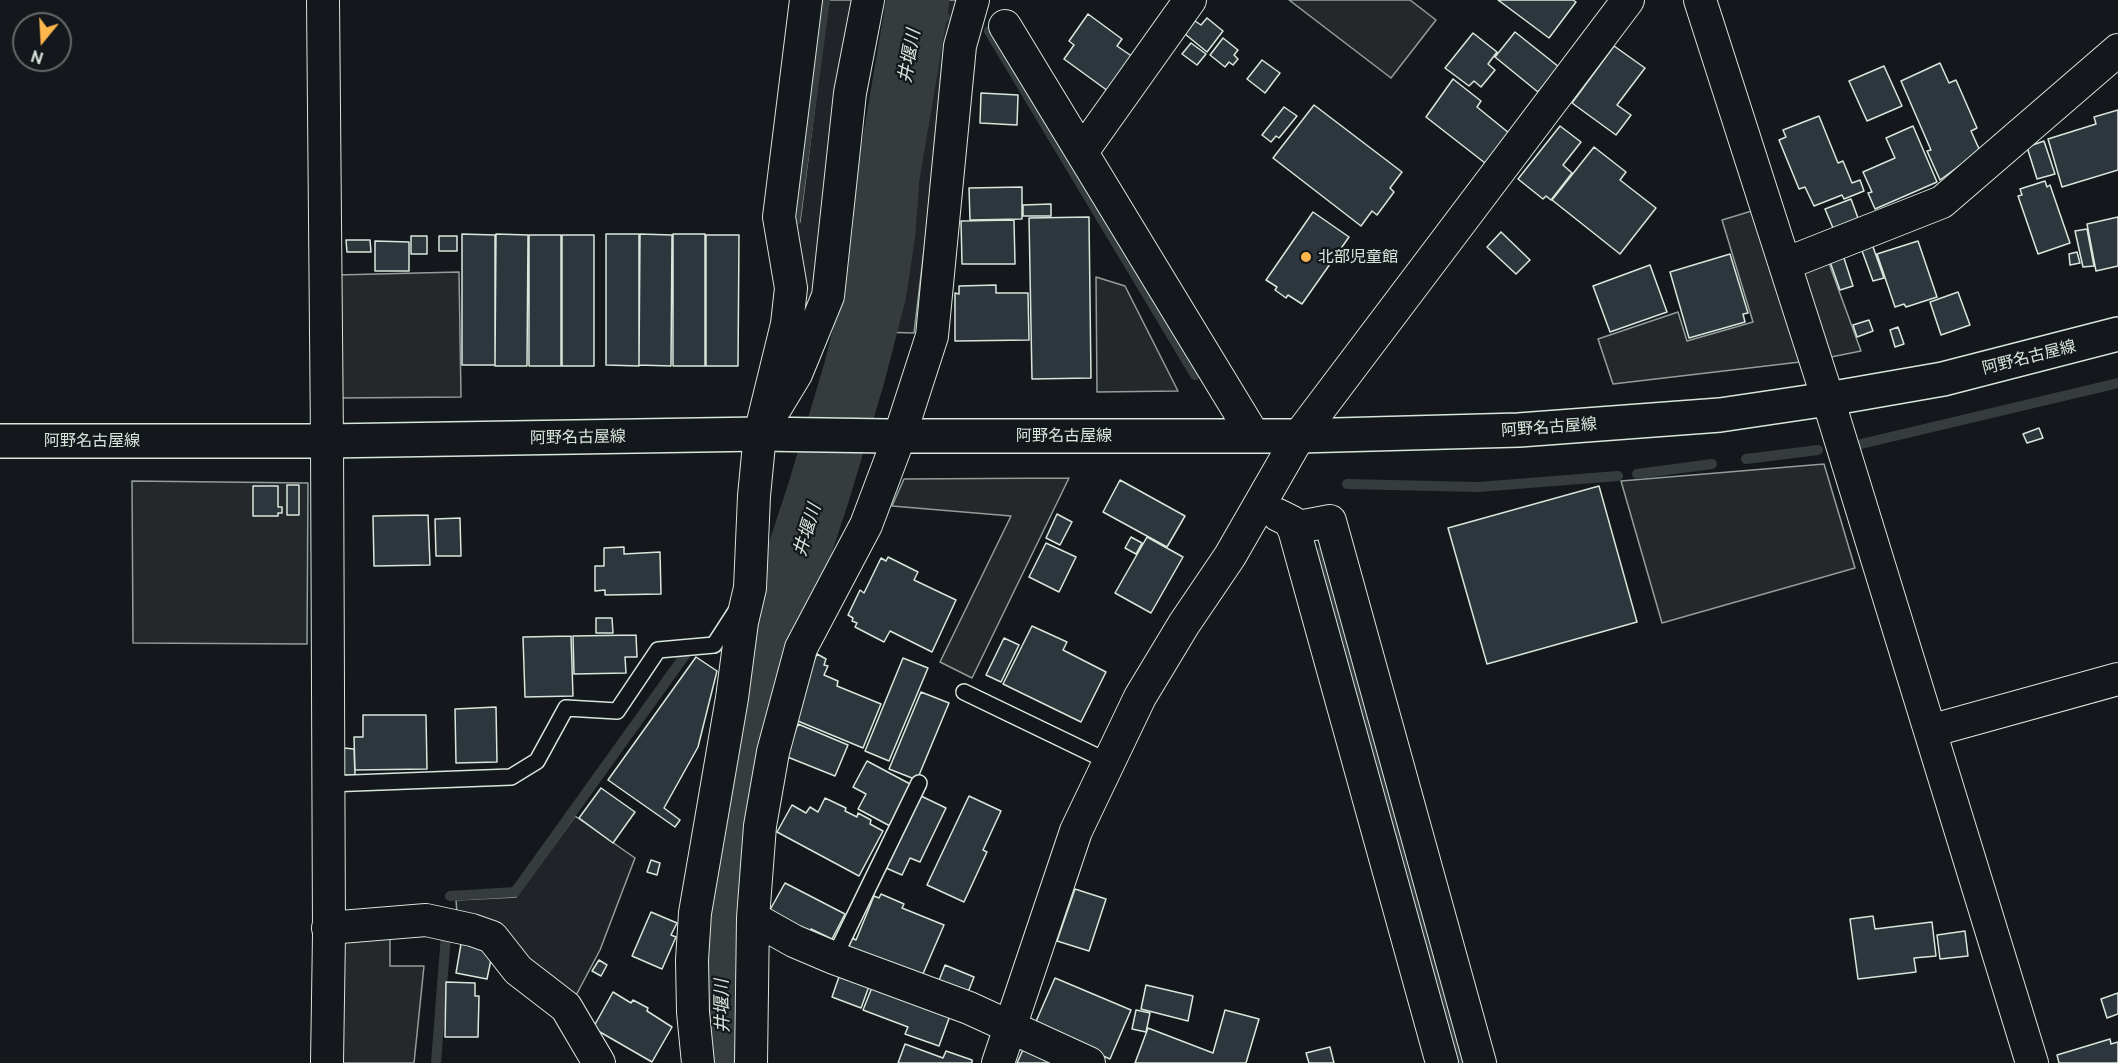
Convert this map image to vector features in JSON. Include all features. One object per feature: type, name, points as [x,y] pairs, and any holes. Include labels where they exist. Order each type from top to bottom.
[{"type":"main road","name":"阿野名古屋線","points":[[0,441],[327,441],[768,434],[1299,436],[1530,429],[1720,415],[1828,399],[1943,379],[2118,334]]},
{"type":"street","points":[[322,0],[327,441],[327,1063]]},
{"type":"street","points":[[698,1063],[693,991],[695,913],[732,698],[742,622],[750,588],[754,496],[768,434],[790,300],[791,288],[779,217],[806,0]]},
{"type":"street","points":[[768,434],[828,296],[850,93],[868,0]]},
{"type":"street","points":[[751,1063],[753,918],[760,826],[773,752],[801,648],[866,525],[893,436],[932,336],[960,46],[973,0]]},
{"type":"street","points":[[1082,152],[1190,0]]},
{"type":"street","points":[[998,1063],[1076,831],[1140,697],[1184,624],[1230,556],[1299,436],[1628,0]]},
{"type":"street","points":[[1700,0],[1828,399],[2032,1063]]},
{"type":"street","points":[[1005,26],[1254,436]]},
{"type":"street","points":[[1785,264],[1942,202],[2118,50]]},
{"type":"street","points":[[1259,505],[1292,522],[1442,1063]]},
{"type":"street","points":[[1293,528],[1330,521],[1480,1063]]},
{"type":"street","points":[[1930,731],[2118,680]]},
{"type":"street","points":[[753,918],[794,941],[969,1008],[1089,1063]]},
{"type":"street","points":[[328,928],[426,920],[492,937],[518,970],[566,1006],[599,1063]]},
{"type":"lane","points":[[328,784],[512,777],[537,762],[566,708],[617,711],[658,650],[714,645],[750,588]]},
{"type":"lane","points":[[964,692],[1109,762]]},
{"type":"lane","points":[[834,958],[919,783]]},
{"type":"shaded area","points":[[828,0],[855,0],[825,264],[803,331],[787,223],[800,222]]},
{"type":"shaded area","points":[[928,0],[961,0],[948,51],[914,333],[879,332],[903,144],[923,17],[943,23],[946,14],[926,7]]},
{"type":"shaded area","points":[[1289,0],[1410,0],[1436,20],[1391,78]]},
{"type":"shaded area","points":[[1755,210],[1800,362],[1613,384],[1598,339],[1678,312],[1687,341],[1753,322],[1722,220]]},
{"type":"shaded area","points":[[1827,258],[1861,351],[1831,357],[1801,268]]},
{"type":"shaded area","points":[[459,272],[461,397],[339,398],[336,275]]},
{"type":"shaded area","points":[[1096,277],[1125,286],[1178,391],[1097,392]]},
{"type":"shaded area","points":[[1824,464],[1855,568],[1662,623],[1621,481]]},
{"type":"shaded area","points":[[1069,478],[972,678],[940,662],[1011,516],[892,506],[904,479]]},
{"type":"shaded area","points":[[132,481],[308,483],[307,644],[133,643]]},
{"type":"shaded area","points":[[575,816],[635,858],[600,950],[572,1003],[457,914],[456,900],[516,897]]},
{"type":"shaded area","points":[[349,937],[390,937],[390,966],[424,966],[414,1063],[339,1063],[339,949]]},
{"type":"building","points":[[1498,0],[1573,0],[1576,2],[1549,38]]},
{"type":"building","points":[[1088,14],[1122,39],[1117,46],[1133,57],[1108,91],[1064,59],[1074,45],[1069,41]]},
{"type":"building","points":[[1207,18],[1223,31],[1207,52],[1185,34],[1195,21],[1201,25]]},
{"type":"building","points":[[1515,32],[1559,67],[1538,92],[1495,57]]},
{"type":"building","points":[[1473,33],[1497,52],[1488,64],[1495,70],[1481,87],[1474,81],[1469,86],[1445,68]]},
{"type":"building","points":[[1223,38],[1238,50],[1234,55],[1238,59],[1233,65],[1229,62],[1225,67],[1210,55]]},
{"type":"building","points":[[1191,43],[1206,54],[1197,65],[1182,54]]},
{"type":"building","points":[[1614,46],[1645,68],[1617,105],[1631,115],[1616,135],[1572,103]]},
{"type":"building","points":[[1262,60],[1280,73],[1265,93],[1247,79]]},
{"type":"building","points":[[1940,63],[1949,83],[1956,80],[1977,128],[1971,131],[1980,151],[1940,180],[1927,151],[1931,150],[1901,81]]},
{"type":"building","points":[[1884,66],[1902,106],[1867,121],[1849,81]]},
{"type":"building","points":[[1453,79],[1481,101],[1477,107],[1509,133],[1485,163],[1426,117]]},
{"type":"building","points":[[981,93],[1018,95],[1017,125],[980,123]]},
{"type":"building","points":[[1314,105],[1402,172],[1390,188],[1394,192],[1377,215],[1372,211],[1361,226],[1273,158]]},
{"type":"building","points":[[1284,107],[1297,116],[1279,138],[1276,136],[1271,142],[1262,135]]},
{"type":"building","points":[[2118,110],[2118,170],[2062,187],[2048,139],[2096,124],[2094,117]]},
{"type":"building","points":[[1819,116],[1838,163],[1843,161],[1852,183],[1860,180],[1864,191],[1844,199],[1842,195],[1814,206],[1805,187],[1799,189],[1779,140],[1786,137],[1783,130]]},
{"type":"building","points":[[1560,126],[1581,142],[1563,165],[1572,173],[1551,200],[1546,196],[1543,199],[1518,179]]},
{"type":"building","points":[[1913,126],[1937,182],[1875,209],[1868,193],[1872,192],[1863,172],[1895,158],[1886,138]]},
{"type":"building","points":[[2044,141],[2055,174],[2037,179],[2027,147]]},
{"type":"building","points":[[1594,147],[1626,172],[1620,180],[1656,208],[1620,254],[1552,200]]},
{"type":"building","points":[[2045,181],[2047,187],[2050,185],[2070,243],[2038,254],[2018,196],[2022,195],[2020,189]]},
{"type":"building","points":[[1022,187],[1022,219],[970,220],[969,188]]},
{"type":"building","points":[[1851,199],[1858,218],[1833,228],[1825,209]]},
{"type":"building","points":[[1051,204],[1051,216],[1023,216],[1023,205]]},
{"type":"building","points":[[1313,212],[1349,237],[1302,304],[1288,295],[1286,298],[1275,290],[1277,287],[1266,280]]},
{"type":"building","points":[[1089,217],[1091,378],[1032,379],[1029,218]]},
{"type":"building","points":[[2118,217],[2118,266],[2096,271],[2087,224]]},
{"type":"building","points":[[1014,220],[1015,264],[962,264],[961,221]]},
{"type":"building","points":[[2087,229],[2094,266],[2083,267],[2075,231]]},
{"type":"building","points":[[1501,232],[1530,260],[1516,274],[1487,247]]},
{"type":"building","points":[[462,234],[495,235],[495,365],[462,365]]},
{"type":"building","points":[[496,234],[528,235],[527,366],[495,366]]},
{"type":"building","points":[[606,234],[639,234],[639,366],[606,365]]},
{"type":"building","points":[[640,234],[672,235],[671,366],[639,365]]},
{"type":"building","points":[[673,234],[705,234],[705,366],[673,366]]},
{"type":"building","points":[[529,235],[561,235],[561,366],[529,366]]},
{"type":"building","points":[[562,235],[594,235],[594,366],[562,366]]},
{"type":"building","points":[[706,235],[739,235],[738,366],[706,366]]},
{"type":"building","points":[[411,236],[427,236],[427,254],[411,254]]},
{"type":"building","points":[[439,236],[457,236],[457,251],[439,251]]},
{"type":"building","points":[[346,240],[370,240],[371,252],[347,252]]},
{"type":"building","points":[[375,241],[409,242],[409,271],[375,271]]},
{"type":"building","points":[[1918,241],[1937,297],[1906,307],[1904,304],[1895,307],[1877,254]]},
{"type":"building","points":[[1872,244],[1884,278],[1873,281],[1861,248]]},
{"type":"building","points":[[1842,252],[1853,286],[1840,290],[1828,256]]},
{"type":"building","points":[[2077,252],[2080,263],[2070,265],[2069,254]]},
{"type":"building","points":[[1730,254],[1748,313],[1743,314],[1745,322],[1689,338],[1670,272]]},
{"type":"building","points":[[1650,265],[1667,312],[1610,332],[1593,286]]},
{"type":"building","points":[[996,285],[996,293],[1028,293],[1029,340],[955,341],[955,293],[959,294],[959,286]]},
{"type":"building","points":[[1958,292],[1970,325],[1941,335],[1930,302]]},
{"type":"building","points":[[1869,320],[1873,331],[1857,337],[1853,325]]},
{"type":"building","points":[[1898,327],[1904,344],[1895,347],[1890,330]]},
{"type":"building","points":[[2039,428],[2043,438],[2027,443],[2023,434]]},
{"type":"building","points":[[1120,480],[1185,516],[1167,547],[1103,512]]},
{"type":"building","points":[[287,485],[299,485],[299,515],[287,515]]},
{"type":"building","points":[[253,486],[278,486],[278,507],[282,507],[282,513],[278,513],[278,516],[253,516]]},
{"type":"building","points":[[1599,486],[1637,622],[1487,664],[1448,528]]},
{"type":"building","points":[[1057,514],[1072,522],[1060,545],[1046,538]]},
{"type":"building","points":[[428,515],[430,565],[374,566],[373,516]]},
{"type":"building","points":[[460,518],[461,556],[436,556],[435,519]]},
{"type":"building","points":[[1131,537],[1142,543],[1136,554],[1125,548]]},
{"type":"building","points":[[1147,537],[1183,557],[1151,613],[1115,593]]},
{"type":"building","points":[[1046,543],[1076,557],[1059,592],[1029,577]]},
{"type":"building","points":[[624,547],[624,554],[660,552],[661,594],[605,595],[605,590],[595,591],[595,566],[604,566],[604,548]]},
{"type":"building","points":[[888,557],[918,572],[914,580],[956,600],[932,652],[890,631],[884,642],[855,627],[857,623],[852,621],[853,618],[848,615],[860,590],[864,593],[881,558],[886,561]]},
{"type":"building","points":[[596,618],[612,618],[613,633],[596,633]]},
{"type":"building","points":[[1032,626],[1067,642],[1063,650],[1106,672],[1081,722],[1003,684]]},
{"type":"building","points":[[636,635],[637,657],[625,657],[626,673],[574,674],[573,636]]},
{"type":"building","points":[[571,636],[573,696],[525,697],[523,637]]},
{"type":"building","points":[[1004,638],[1019,645],[1001,682],[986,675]]},
{"type":"building","points":[[817,654],[826,659],[824,665],[828,666],[824,675],[838,681],[837,686],[881,704],[863,748],[793,719],[796,702]]},
{"type":"building","points":[[696,657],[717,671],[698,747],[664,808],[680,820],[675,827],[608,780]]},
{"type":"building","points":[[903,658],[928,668],[889,761],[865,751]]},
{"type":"building","points":[[921,692],[949,703],[917,780],[889,769]]},
{"type":"building","points":[[496,707],[497,762],[456,763],[455,709]]},
{"type":"building","points":[[363,715],[426,715],[427,769],[355,770],[354,737],[363,737]]},
{"type":"building","points":[[798,724],[848,745],[835,776],[785,756]]},
{"type":"building","points":[[344,748],[354,749],[355,775],[344,775]]},
{"type":"building","points":[[867,761],[912,785],[890,826],[858,809],[866,794],[853,787]]},
{"type":"building","points":[[601,788],[635,812],[613,843],[579,818]]},
{"type":"building","points":[[921,796],[946,808],[920,862],[910,858],[902,875],[886,868]]},
{"type":"building","points":[[969,796],[1001,811],[983,850],[987,852],[964,902],[927,885]]},
{"type":"building","points":[[825,798],[846,808],[845,811],[857,817],[858,813],[871,820],[870,824],[883,831],[859,876],[777,832],[792,805],[806,813],[810,807],[818,812]]},
{"type":"building","points":[[651,860],[660,863],[657,875],[647,872]]},
{"type":"building","points":[[785,883],[845,914],[832,939],[811,929],[806,938],[766,917]]},
{"type":"building","points":[[1075,889],[1106,899],[1089,951],[1057,941]]},
{"type":"building","points":[[881,894],[904,904],[902,908],[944,925],[922,976],[845,954],[852,938],[856,940],[874,896],[879,898]]},
{"type":"building","points":[[651,912],[677,923],[671,935],[676,937],[662,969],[632,956]]},
{"type":"building","points":[[1873,916],[1875,929],[1932,922],[1936,956],[1914,958],[1916,972],[1858,979],[1850,919]]},
{"type":"building","points":[[1965,931],[1968,956],[1940,959],[1937,935]]},
{"type":"building","points":[[461,944],[493,950],[487,979],[456,973]]},
{"type":"building","points":[[599,960],[607,965],[601,976],[592,971]]},
{"type":"building","points":[[945,965],[974,977],[967,995],[938,983]]},
{"type":"building","points":[[841,971],[871,981],[861,1008],[832,997]]},
{"type":"building","points":[[1055,978],[1131,1010],[1110,1059],[1034,1026]]},
{"type":"building","points":[[446,982],[475,983],[475,996],[479,996],[478,1037],[445,1037]]},
{"type":"building","points":[[873,985],[951,1013],[939,1046],[905,1034],[908,1027],[863,1010]]},
{"type":"building","points":[[1146,985],[1193,996],[1188,1021],[1141,1009]]},
{"type":"building","points":[[613,992],[631,1003],[633,1000],[648,1008],[647,1011],[672,1027],[652,1062],[593,1028]]},
{"type":"building","points":[[2118,993],[2118,1014],[2107,1018],[2101,999]]},
{"type":"building","points":[[1136,1010],[1150,1013],[1146,1032],[1132,1029]]},
{"type":"building","points":[[1225,1010],[1259,1019],[1246,1063],[1135,1063],[1148,1028],[1213,1053]]},
{"type":"building","points":[[2110,1039],[2111,1044],[2118,1042],[2118,1063],[2059,1063],[2057,1055]]},
{"type":"building","points":[[1026,1043],[1069,1063],[1017,1063]]},
{"type":"building","points":[[905,1044],[943,1058],[946,1051],[972,1060],[972,1063],[898,1063]]},
{"type":"building","points":[[1330,1047],[1334,1063],[1309,1063],[1306,1053]]},
{"type":"waterway","points":[[795,221],[825,0]]},
{"type":"waterway","name":"井堰川","points":[[724,1063],[721,936],[752,710],[779,613],[854,374],[875,292],[884,232],[888,177],[918,0]]},
{"type":"waterway","points":[[916,8],[945,17]]},
{"type":"waterway","points":[[989,31],[1195,375]]},
{"type":"waterway","points":[[1861,444],[2118,383]]},
{"type":"waterway","points":[[1746,459],[1818,450]]},
{"type":"waterway","points":[[1637,474],[1712,464]]},
{"type":"waterway","points":[[1347,484],[1478,487],[1618,476]]},
{"type":"waterway","points":[[1322,551],[1463,1063]]},
{"type":"waterway","points":[[450,896],[515,892],[688,651]]},
{"type":"waterway","points":[[436,1063],[446,935]]},
{"type":"place","name":"北部児童館","points":[[1306,257]]}]
